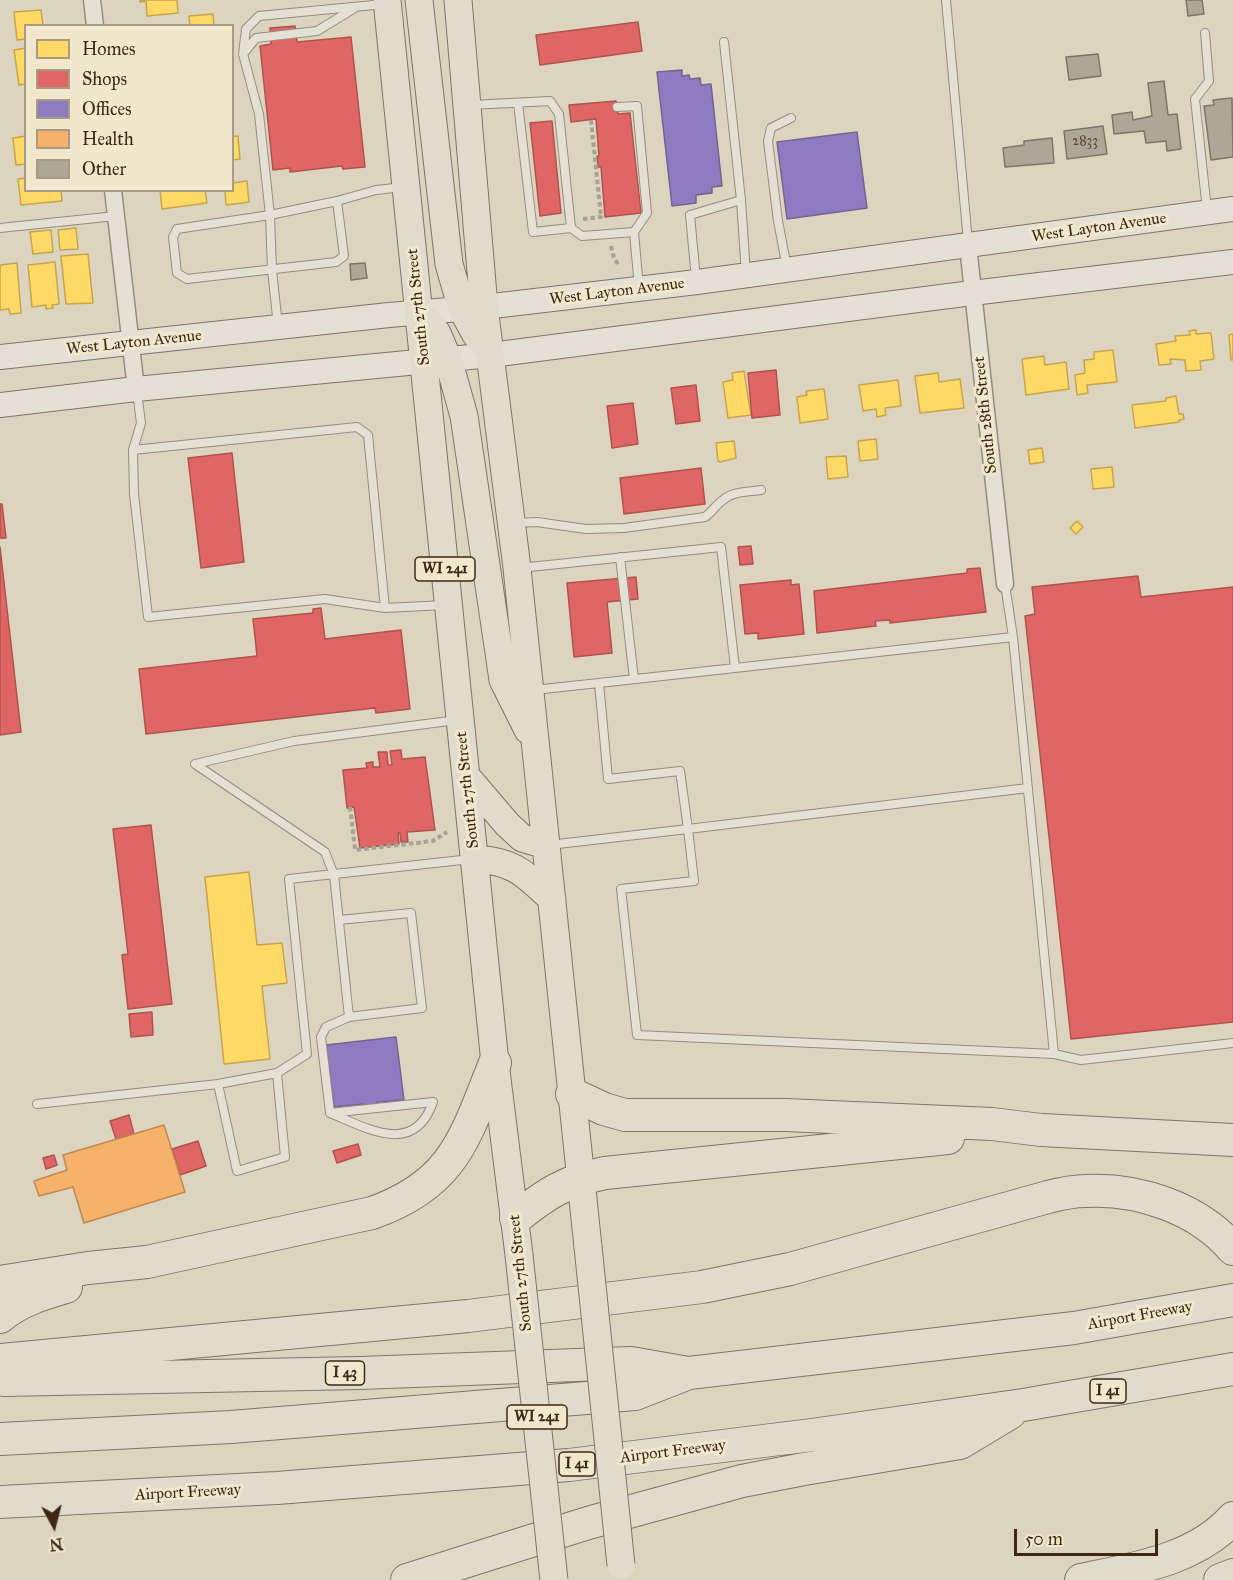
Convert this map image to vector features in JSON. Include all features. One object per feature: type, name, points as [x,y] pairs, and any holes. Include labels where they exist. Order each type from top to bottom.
[{"type":"highway","points":[[0,1317],[40,1294],[147,1262],[372,1213],[394,1205],[417,1192],[439,1174],[456,1154],[495,1063]]},
{"type":"highway","points":[[572,1094],[604,1109],[625,1115],[785,1115],[993,1124],[1041,1130],[1233,1140]]},
{"type":"highway","points":[[516,1218],[542,1197],[579,1178],[605,1173],[936,1138],[1041,1130]]},
{"type":"highway","points":[[0,1360],[468,1316],[702,1287],[790,1269],[1048,1197],[1085,1191],[1130,1194],[1159,1201],[1202,1221],[1233,1249]]},
{"type":"highway","points":[[0,1282],[88,1268],[147,1262]]},
{"type":"highway","name":"Airport Freeway","points":[[689,1373],[1074,1328],[1233,1300]]},
{"type":"highway","name":"I 43","points":[[0,1380],[360,1373],[631,1363],[689,1373]]},
{"type":"highway","name":"Airport Freeway","points":[[0,1502],[276,1488],[569,1465],[812,1435],[1023,1405],[1233,1368]]},
{"type":"highway","points":[[0,1439],[231,1427],[635,1394],[689,1373]]},
{"type":"highway","points":[[407,1580],[588,1523],[742,1481],[804,1468],[960,1443],[1023,1405]]},
{"type":"highway","points":[[1081,1580],[1142,1567],[1174,1557],[1205,1540],[1233,1518]]},
{"type":"highway","points":[[1220,1580],[1233,1575]]},
{"type":"main road","points":[[419,0],[449,264],[473,308]]},
{"type":"main road","points":[[458,0],[467,105],[475,333],[491,355],[512,524],[622,1573]]},
{"type":"main road","name":"South 27th Street","points":[[387,2],[419,312]]},
{"type":"main road","name":"West Layton Avenue","points":[[0,357],[639,289],[1233,209]]},
{"type":"main road","points":[[0,405],[136,389],[491,355],[1233,262]]},
{"type":"main road","points":[[419,312],[437,333],[437,360],[464,416],[503,680],[536,745]]},
{"type":"main road","name":"South 27th Street","points":[[437,360],[448,604],[495,1063],[516,1218],[554,1580]]},
{"type":"main road","points":[[466,776],[522,838],[546,845]]},
{"type":"main road","points":[[475,859],[493,860],[521,870],[552,899]]},
{"type":"street","points":[[92,0],[95,24]]},
{"type":"street","points":[[113,192],[136,389]]},
{"type":"street","name":"South 28th Street","points":[[968,246],[1005,584]]},
{"type":"lane","points":[[946,0],[968,246]]},
{"type":"lane","points":[[278,327],[272,270],[270,215],[259,114],[243,54],[246,29],[259,16],[387,2]]},
{"type":"lane","points":[[243,54],[256,38],[317,31],[356,7]]},
{"type":"lane","points":[[1205,33],[1209,81],[1195,99],[1195,112],[1208,213]]},
{"type":"lane","points":[[723,42],[741,200],[746,274]]},
{"type":"lane","points":[[467,105],[550,101],[559,114],[571,228]]},
{"type":"lane","points":[[518,103],[533,232],[571,228],[582,236],[634,232]]},
{"type":"lane","points":[[617,107],[637,106],[647,213],[634,232],[639,289]]},
{"type":"lane","points":[[559,114],[570,112]]},
{"type":"lane","points":[[787,269],[778,221],[768,141],[771,128],[791,118]]},
{"type":"lane","points":[[337,201],[344,256],[336,262],[187,279],[177,273],[173,237],[177,229],[270,215],[376,190],[406,186]]},
{"type":"lane","points":[[697,282],[690,215],[741,200]]},
{"type":"lane","points":[[0,228],[116,216]]},
{"type":"lane","points":[[136,389],[141,423],[133,450],[134,494],[148,617],[325,599],[385,608],[448,604]]},
{"type":"lane","points":[[133,450],[357,427],[368,435],[385,608]]},
{"type":"lane","points":[[512,524],[537,522],[586,529],[636,526],[705,517],[715,510],[722,500],[732,494],[761,490]]},
{"type":"lane","points":[[517,568],[721,547],[735,668]]},
{"type":"lane","points":[[620,557],[634,679]]},
{"type":"lane","points":[[1005,584],[1013,637],[1054,1054]]},
{"type":"lane","points":[[530,690],[1013,637]]},
{"type":"lane","points":[[599,683],[608,779],[680,771],[694,881],[621,890],[637,1035],[1054,1054],[1082,1060],[1233,1043]]},
{"type":"lane","points":[[349,1017],[334,875],[325,852],[195,764],[294,741],[460,720]]},
{"type":"lane","points":[[546,845],[1028,788]]},
{"type":"lane","points":[[37,1104],[218,1084],[278,1073],[307,1054],[289,879],[475,859]]},
{"type":"lane","points":[[330,1113],[321,1037],[326,1027],[349,1017],[422,1008],[411,913],[339,920]]},
{"type":"lane","points":[[218,1084],[237,1172],[285,1156],[278,1073]]},
{"type":"lane","points":[[433,1102],[429,1112],[416,1127],[401,1135],[386,1134],[330,1113],[433,1102]]},
{"type":"path","points":[[591,120],[601,218]]},
{"type":"path","points":[[611,242],[613,255],[618,265]]},
{"type":"path","points":[[350,807],[356,850],[433,841],[447,832]]},
{"type":"building: Homes","points":[[140,0],[177,0],[178,13],[147,16],[146,1],[140,2]]},
{"type":"building: Homes","points":[[41,10],[43,24],[24,24],[24,39],[17,40],[14,12]]},
{"type":"building: Homes","points":[[213,14],[214,24],[190,24],[189,16]]},
{"type":"building: Homes","points":[[24,48],[24,84],[19,85],[14,50]]},
{"type":"building: Homes","points":[[24,136],[24,164],[16,165],[13,138]]},
{"type":"building: Homes","points":[[238,136],[240,159],[234,160],[234,137]]},
{"type":"building: Homes","points":[[24,178],[24,192],[61,192],[62,201],[21,205],[18,179]]},
{"type":"building: Homes","points":[[247,181],[249,202],[226,205],[225,192],[234,192],[234,183]]},
{"type":"building: Homes","points":[[160,192],[205,192],[207,203],[162,209]]},
{"type":"building: Homes","points":[[76,228],[78,249],[60,250],[58,230]]},
{"type":"building: Homes","points":[[51,230],[53,252],[33,254],[30,232]]},
{"type":"building: Homes","points":[[88,254],[93,303],[66,304],[61,256]]},
{"type":"building: Homes","points":[[55,262],[59,304],[46,309],[46,305],[32,307],[28,265]]},
{"type":"building: Homes","points":[[17,263],[21,313],[10,314],[9,309],[0,310],[0,265]]},
{"type":"building: Homes","points":[[1196,330],[1196,334],[1211,333],[1214,359],[1200,361],[1201,370],[1186,371],[1185,360],[1170,359],[1171,364],[1159,365],[1156,344],[1176,341],[1175,336],[1190,335],[1189,331]]},
{"type":"building: Homes","points":[[1233,334],[1233,360],[1231,360],[1229,335]]},
{"type":"building: Homes","points":[[1113,350],[1117,382],[1087,385],[1088,393],[1077,395],[1075,375],[1085,373],[1084,360],[1094,359],[1094,352]]},
{"type":"building: Homes","points":[[1044,356],[1045,365],[1066,362],[1069,389],[1026,395],[1022,359]]},
{"type":"building: Homes","points":[[744,371],[751,415],[728,418],[723,382],[733,380],[732,373]]},
{"type":"building: Homes","points":[[938,373],[939,382],[960,379],[964,408],[920,413],[915,376]]},
{"type":"building: Homes","points":[[898,380],[901,406],[885,408],[886,415],[877,417],[876,409],[863,411],[859,385]]},
{"type":"building: Homes","points":[[824,389],[828,419],[800,423],[797,397],[807,395],[806,391]]},
{"type":"building: Homes","points":[[1176,396],[1179,414],[1183,414],[1184,419],[1179,422],[1135,428],[1132,405],[1166,401],[1166,398]]},
{"type":"building: Homes","points":[[876,439],[878,459],[860,461],[858,441]]},
{"type":"building: Homes","points":[[734,441],[736,458],[718,461],[716,443]]},
{"type":"building: Homes","points":[[1042,448],[1044,462],[1030,464],[1028,450]]},
{"type":"building: Homes","points":[[846,456],[848,477],[828,479],[826,457]]},
{"type":"building: Homes","points":[[1112,467],[1114,487],[1093,489],[1091,469]]},
{"type":"building: Homes","points":[[1077,521],[1083,527],[1076,534],[1070,528]]},
{"type":"building: Homes","points":[[249,872],[257,945],[282,943],[287,983],[262,986],[270,1059],[224,1064],[205,877]]},
{"type":"building: Shops","points":[[638,22],[642,51],[540,65],[536,35]]},
{"type":"building: Shops","points":[[295,26],[297,42],[351,37],[365,167],[343,169],[342,166],[290,172],[290,168],[273,170],[260,46],[271,44],[270,28]]},
{"type":"building: Shops","points":[[616,101],[618,114],[630,113],[641,213],[605,217],[601,167],[598,167],[596,119],[571,122],[569,105]]},
{"type":"building: Shops","points":[[552,121],[561,213],[540,216],[530,123]]},
{"type":"building: Shops","points":[[776,370],[780,415],[752,418],[748,373]]},
{"type":"building: Shops","points":[[696,385],[700,421],[676,424],[671,388]]},
{"type":"building: Shops","points":[[633,403],[638,444],[612,448],[607,406]]},
{"type":"building: Shops","points":[[232,453],[244,562],[201,568],[188,458]]},
{"type":"building: Shops","points":[[701,468],[705,504],[624,514],[620,478]]},
{"type":"building: Shops","points":[[0,504],[2,504],[6,538],[0,538]]},
{"type":"building: Shops","points":[[751,546],[753,564],[740,565],[738,547]]},
{"type":"building: Shops","points":[[0,547],[21,732],[0,735]]},
{"type":"building: Shops","points":[[980,568],[986,612],[890,623],[890,620],[875,621],[876,626],[817,633],[814,591],[967,573],[967,569]]},
{"type":"building: Shops","points":[[1138,576],[1141,597],[1233,587],[1233,1022],[1071,1039],[1025,616],[1035,614],[1032,587]]},
{"type":"building: Shops","points":[[636,577],[638,599],[607,602],[612,653],[574,657],[567,583]]},
{"type":"building: Shops","points":[[791,580],[791,585],[799,584],[804,634],[758,639],[758,633],[745,634],[740,585]]},
{"type":"building: Shops","points":[[321,608],[325,639],[401,630],[410,709],[376,713],[375,708],[146,734],[139,669],[257,656],[253,619],[313,613],[313,609]]},
{"type":"building: Shops","points":[[401,750],[402,759],[425,757],[435,830],[407,832],[408,842],[401,842],[400,833],[398,833],[399,844],[360,848],[354,807],[347,808],[343,770],[367,768],[366,763],[373,762],[373,767],[380,767],[378,752],[387,752],[388,765],[392,765],[390,751]]},
{"type":"building: Shops","points":[[151,825],[172,1004],[128,1009],[122,955],[128,954],[113,829]]},
{"type":"building: Shops","points":[[152,1012],[153,1035],[131,1037],[129,1014]]},
{"type":"building: Shops","points":[[129,1115],[134,1134],[116,1139],[110,1121]]},
{"type":"building: Shops","points":[[198,1141],[206,1166],[180,1175],[172,1149]]},
{"type":"building: Shops","points":[[358,1144],[361,1155],[337,1163],[333,1151]]},
{"type":"building: Shops","points":[[54,1155],[57,1165],[46,1169],[43,1158]]},
{"type":"building: Offices","points":[[682,70],[682,76],[689,75],[690,79],[700,78],[701,85],[711,84],[722,186],[712,187],[712,193],[696,195],[696,203],[672,206],[657,72]]},
{"type":"building: Offices","points":[[857,132],[867,208],[787,219],[777,142]]},
{"type":"building: Offices","points":[[396,1037],[404,1100],[377,1102],[378,1105],[364,1107],[363,1104],[334,1107],[326,1045]]},
{"type":"building: Health","points":[[164,1125],[185,1192],[84,1223],[73,1187],[39,1196],[34,1181],[67,1170],[63,1155]]},
{"type":"building: Other","points":[[1186,0],[1202,0],[1204,14],[1188,16]]},
{"type":"building: Other","points":[[1098,54],[1101,76],[1069,80],[1066,57]]},
{"type":"building: Other","points":[[1164,81],[1168,115],[1177,114],[1181,149],[1167,151],[1166,141],[1146,143],[1144,131],[1114,134],[1112,115],[1132,112],[1133,120],[1152,116],[1148,83]]},
{"type":"building: Other","points":[[1232,98],[1233,157],[1211,160],[1204,106],[1214,105],[1213,100]]},
{"type":"building: Other","points":[[1103,126],[1107,154],[1067,159],[1064,131]]},
{"type":"building: Other","points":[[1052,138],[1054,163],[1005,167],[1003,148],[1024,145],[1024,141]]},
{"type":"building: Other","points":[[365,263],[367,278],[351,280],[350,264]]}]
